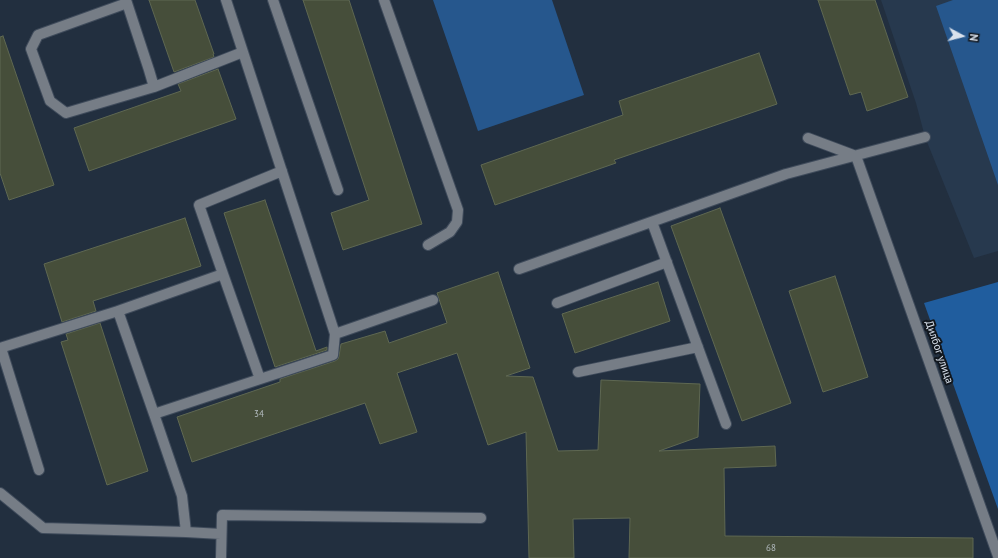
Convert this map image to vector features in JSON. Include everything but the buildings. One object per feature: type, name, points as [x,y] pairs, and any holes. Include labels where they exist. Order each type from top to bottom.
[{"type":"street","points":[[154,414],[333,355],[335,334],[226,0]]},
{"type":"street","points":[[273,0],[338,190]]},
{"type":"street","points":[[384,0],[458,210],[457,222],[450,232],[428,245]]},
{"type":"street","points":[[154,87],[126,1],[38,35],[31,49],[50,101],[66,113],[154,87],[243,52]]},
{"type":"street","points":[[519,269],[786,174],[925,137]]},
{"type":"street","points":[[808,138],[856,156]]},
{"type":"street","name":"Дилбог улица","points":[[856,156],[998,556]]},
{"type":"street","points":[[260,379],[199,205],[282,171]]},
{"type":"street","points":[[652,222],[726,424]]},
{"type":"street","points":[[557,303],[667,262]]},
{"type":"street","points":[[39,470],[0,348],[118,311],[223,274]]},
{"type":"street","points":[[335,334],[433,300]]},
{"type":"street","points":[[118,311],[182,496],[186,532]]},
{"type":"street","points":[[578,372],[698,347]]},
{"type":"street","points":[[0,493],[43,528],[221,534]]},
{"type":"street","points":[[221,558],[222,515],[481,518]]},
{"type":"shaded area","points":[[433,0],[552,0],[584,95],[478,131]]},
{"type":"shaded area","points":[[881,0],[998,0],[998,251],[974,258],[925,137],[916,103]]},
{"type":"shaded area","points":[[953,0],[998,0],[998,185],[936,6]]},
{"type":"shaded area","points":[[998,282],[998,509],[924,303]]}]
